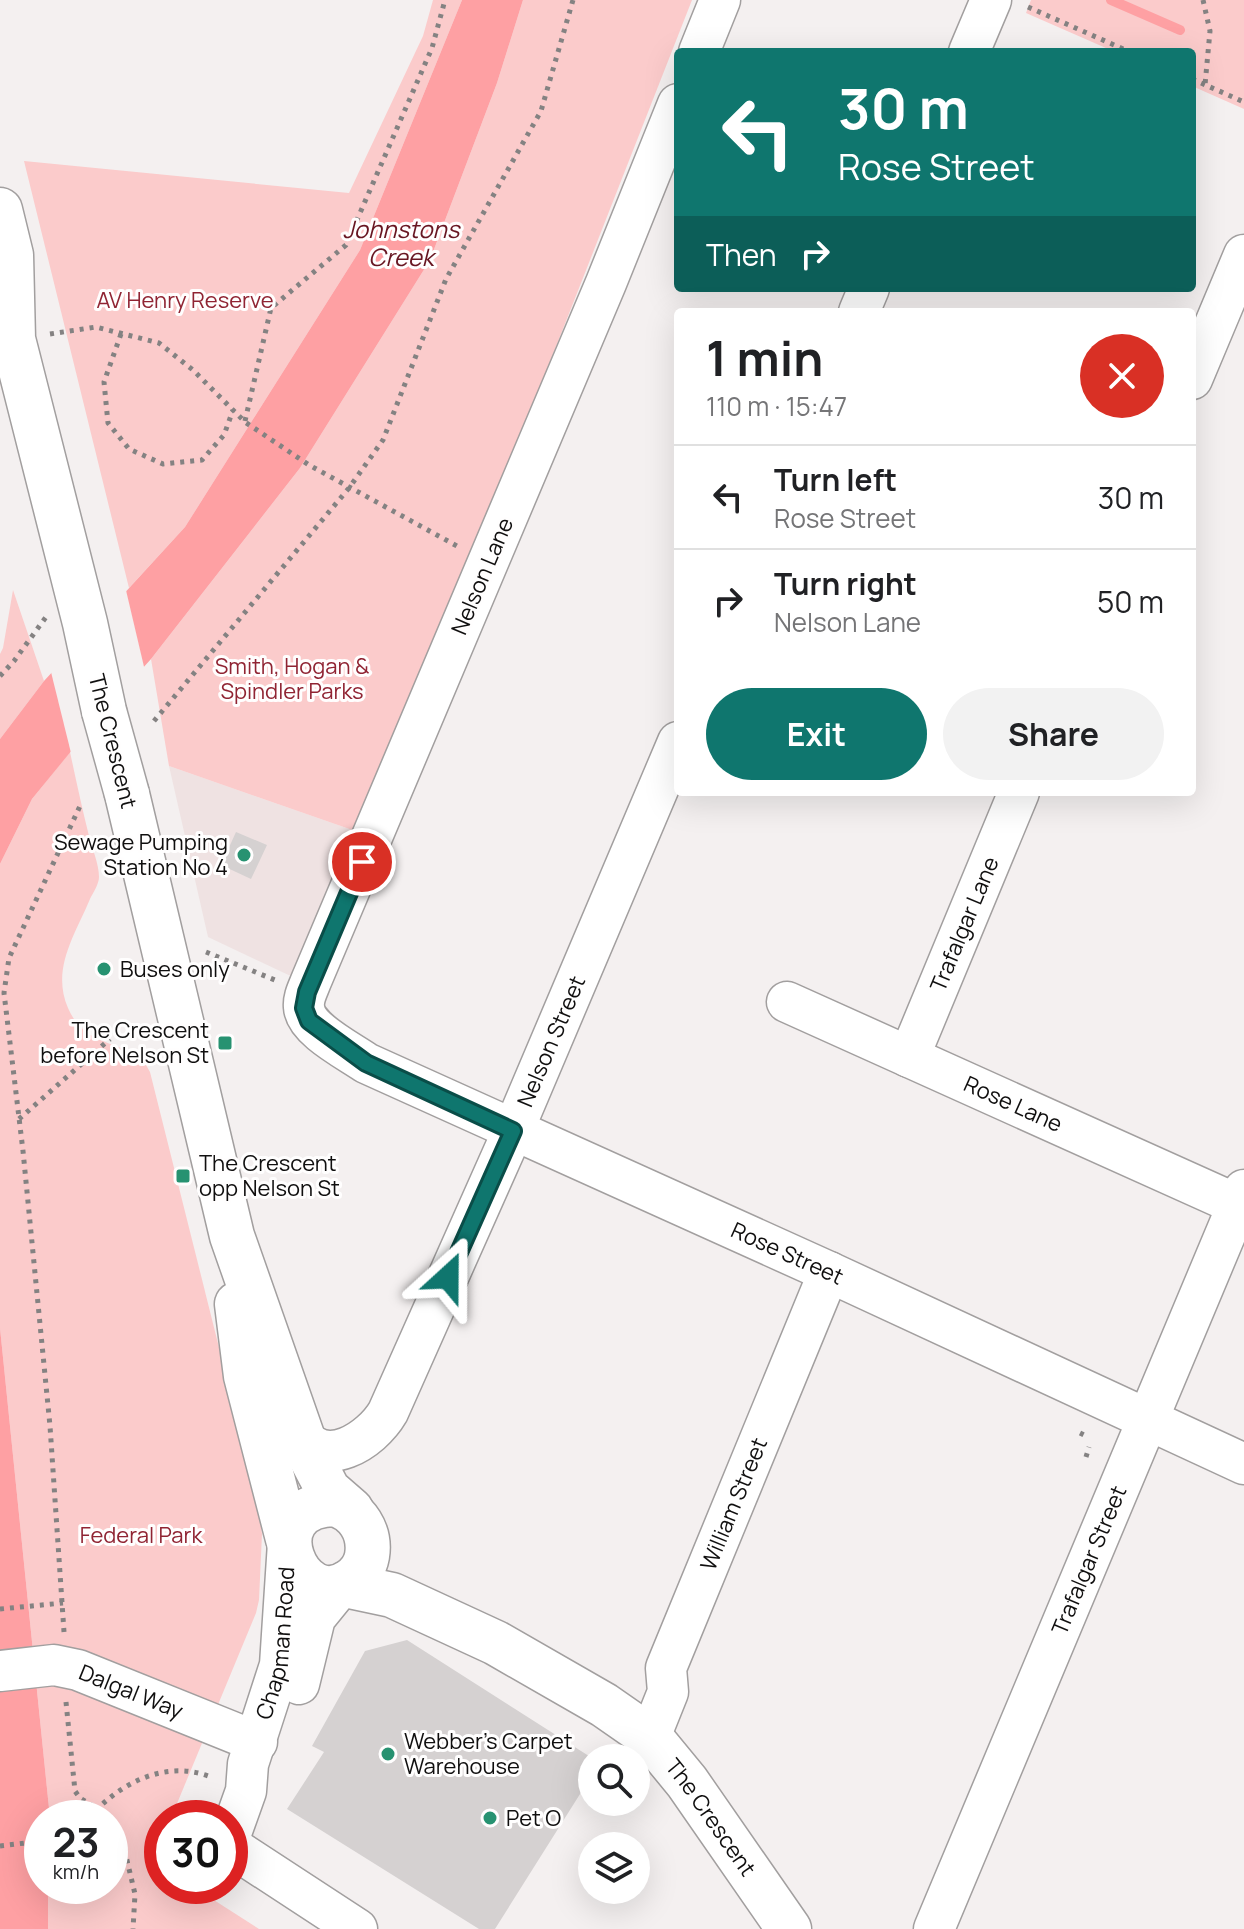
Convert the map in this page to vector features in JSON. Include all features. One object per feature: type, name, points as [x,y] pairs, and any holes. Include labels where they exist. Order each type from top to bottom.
[{"type":"main road","name":"The Crescent","points":[[0,210],[11,255],[7,327],[74,577],[232,1236],[300,1433],[328,1490],[370,1527],[408,1573],[496,1643]]},
{"type":"main road","name":"The Crescent","points":[[232,1236],[246,1376],[288,1541]]},
{"type":"main road","points":[[334,1504],[352,1512],[363,1527],[368,1550],[360,1572],[343,1586],[322,1587],[305,1577],[294,1563],[288,1541],[297,1520],[313,1507],[334,1504]]},
{"type":"main road","name":"The Crescent","points":[[343,1586],[392,1595],[496,1643],[604,1705],[650,1737],[687,1782],[789,1929]]},
{"type":"street","points":[[701,48],[720,0]]},
{"type":"street","points":[[972,48],[1009,4]]},
{"type":"street","name":"Nelson Lane","points":[[332,1040],[309,1021],[304,1008],[307,992],[606,283],[674,114]]},
{"type":"street","points":[[1196,369],[1244,255]]},
{"type":"street","name":"Nelson Street","points":[[300,1433],[315,1448],[342,1450],[372,1433],[390,1407],[513,1131],[674,751]]},
{"type":"street","name":"Trafalgar Lane","points":[[909,1057],[1017,796]]},
{"type":"street","name":"Rose Lane","points":[[787,1002],[1241,1197]]},
{"type":"street","name":"Rose Street","points":[[332,1040],[366,1063],[1244,1464]]},
{"type":"street","name":"Trafalgar Street","points":[[934,1929],[1241,1197]]},
{"type":"street","name":"William Street","points":[[650,1737],[668,1692],[666,1668],[829,1272]]},
{"type":"street","name":"Chapman Road","points":[[243,1800],[247,1768],[280,1665],[288,1541]]},
{"type":"street","name":"Chapman Road","points":[[257,1742],[294,1692],[303,1671],[315,1618],[343,1586]]},
{"type":"street","name":"Dalgal Way","points":[[0,1671],[56,1666],[90,1673],[257,1742]]},
{"type":"street","points":[[248,1858],[357,1929]]},
{"type":"path","points":[[245,422],[271,308],[346,245],[432,48],[445,0]]},
{"type":"path","points":[[154,721],[349,488],[383,440],[446,279],[541,111],[573,0]]},
{"type":"path","points":[[1203,0],[1210,31],[1205,85]]},
{"type":"path","points":[[1009,4],[1120,48]]},
{"type":"path","points":[[1196,81],[1244,102]]},
{"type":"path","points":[[7,327],[96,327],[159,343],[193,370],[245,422],[309,465],[488,562]]},
{"type":"path","points":[[121,334],[104,382],[108,423],[129,449],[163,464],[202,460],[224,435],[233,410]]},
{"type":"path","points":[[0,676],[74,577]]},
{"type":"path","points":[[80,806],[9,958],[4,993],[25,1164],[50,1426],[63,1603],[56,1666],[75,1791],[84,1800]]},
{"type":"path","points":[[206,952],[278,981]]},
{"type":"path","points":[[18,1119],[110,1039]]},
{"type":"path","points":[[1086,1457],[1089,1447]]},
{"type":"path","points":[[0,1609],[63,1603]]},
{"type":"path","points":[[106,1800],[138,1779],[189,1769],[246,1791]]},
{"type":"path","points":[[0,1846],[24,1843]]},
{"type":"path","points":[[128,1865],[135,1894],[133,1929]]},
{"type":"shaded area","points":[[169,766],[358,832],[297,979],[208,937]]},
{"type":"green space","name":"AV Henry Reserve","points":[[433,0],[462,0],[360,250],[185,527],[129,588],[24,161],[349,193],[423,36]]},
{"type":"green space","name":"Smith, Hogan & Spindler Parks","points":[[523,0],[692,0],[428,673],[358,832],[169,766],[151,659],[300,468],[430,260],[497,83]]},
{"type":"green space","points":[[1031,0],[1244,0],[1244,109],[1196,88],[1196,48],[1106,48],[1026,13]]},
{"type":"green space","points":[[13,590],[44,681],[0,739],[0,654]]},
{"type":"green space","name":"Federal Park","points":[[70,752],[99,877],[67,952],[63,994],[76,1022],[87,1032],[134,1054],[150,1072],[257,1499],[262,1534],[256,1613],[178,1800],[144,1800],[144,1904],[220,1904],[259,1929],[48,1929],[48,1904],[128,1904],[128,1800],[48,1800],[0,1328],[0,864],[32,799]]},
{"type":"water","name":"Johnstons Creek","points":[[462,0],[523,0],[497,83],[430,260],[300,468],[151,659],[32,799],[0,864],[0,739],[44,681],[185,527],[360,250]]},
{"type":"water","points":[[0,1328],[48,1800],[24,1800],[24,1904],[48,1904],[48,1929],[0,1929]]},
{"type":"pier","points":[[125,586],[145,671],[72,757],[50,668]]},
{"type":"building","name":"Sewage Pumping Station No 4","points":[[236,832],[267,845],[251,879],[221,865]]},
{"type":"building","points":[[407,1640],[578,1749],[578,1797],[495,1929],[479,1929],[287,1809],[324,1752],[312,1746],[365,1651]]},
{"type":"waterway","points":[[1111,0],[1180,30]]},
{"type":"place","name":"Sewage Pumping Station No 4","points":[[244,855]]},
{"type":"place","name":"Buses only","points":[[104,969]]},
{"type":"place","name":"The Crescent before Nelson St","points":[[225,1043]]},
{"type":"place","name":"The Crescent opp Nelson St","points":[[183,1176]]},
{"type":"place","name":"Webber's Carpet Warehouse","points":[[388,1754]]},
{"type":"place","name":"Pet O","points":[[490,1818]]},
{"type":"route","points":[[362,862],[307,992],[304,1008],[309,1021],[366,1063],[513,1131],[448,1277]]}]
